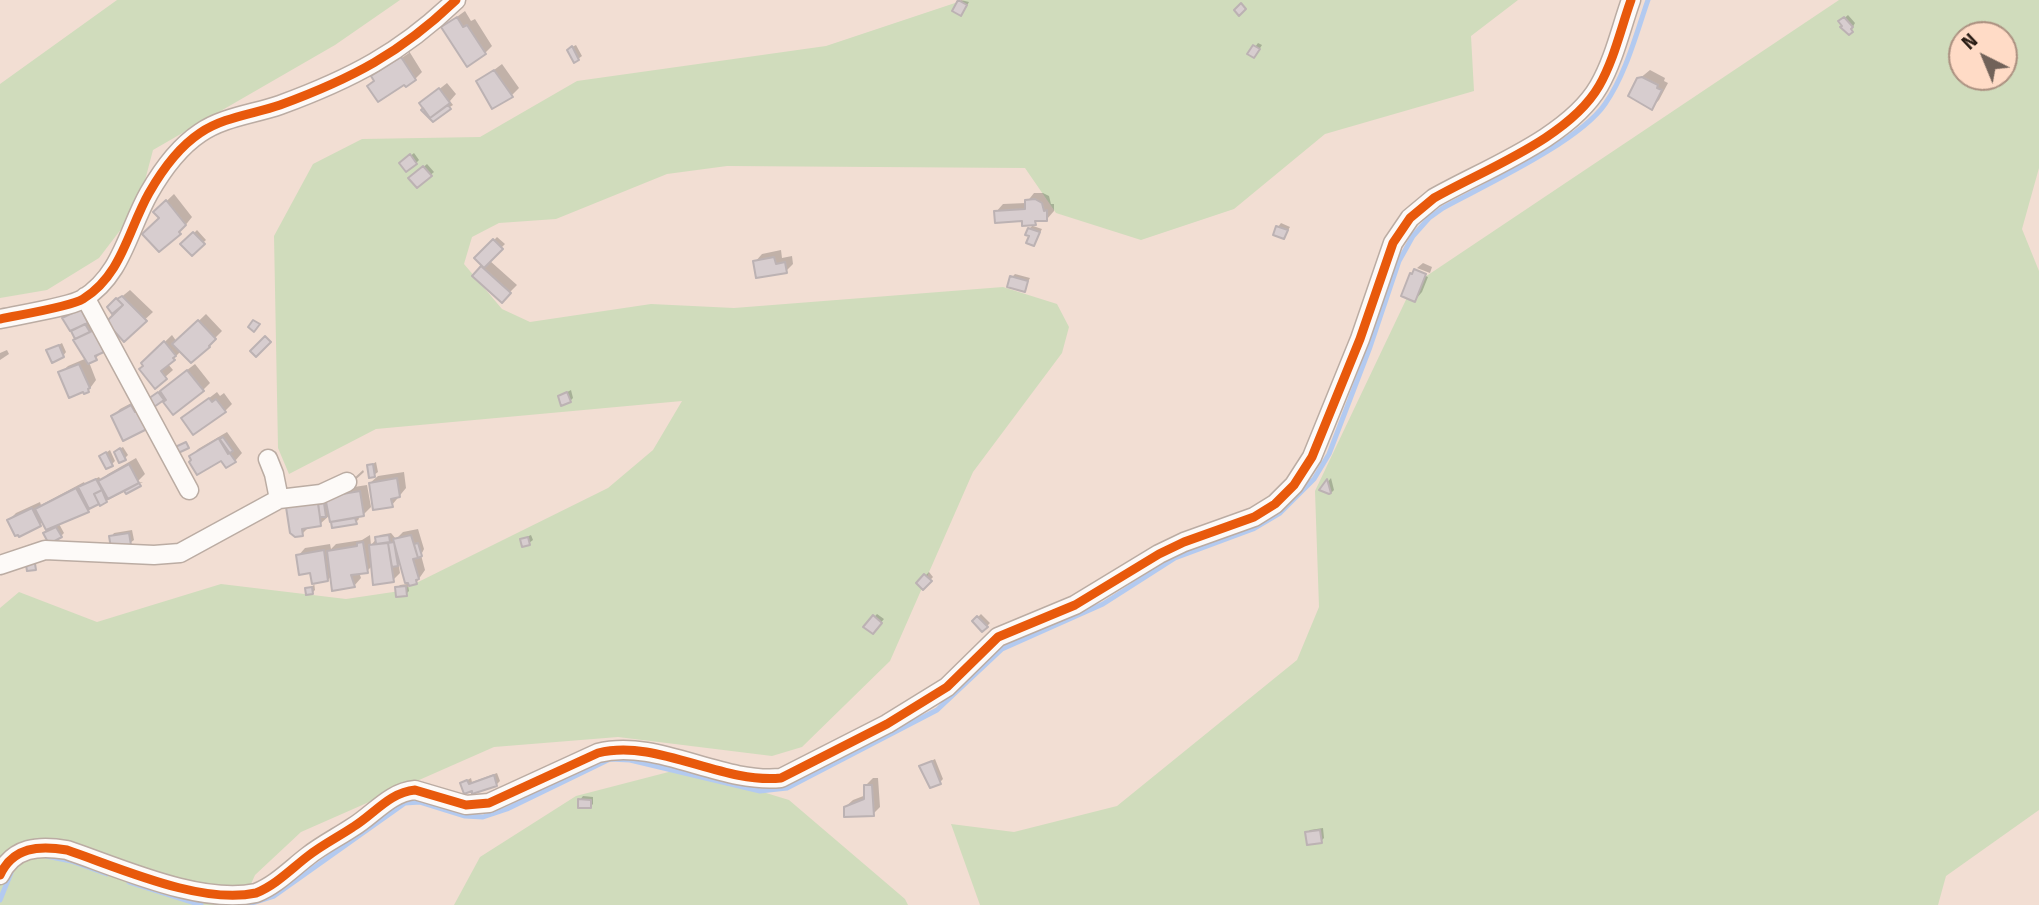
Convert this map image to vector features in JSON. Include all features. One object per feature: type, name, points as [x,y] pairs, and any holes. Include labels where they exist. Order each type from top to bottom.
[{"type":"street","points":[[0,319],[81,301],[102,283],[118,262],[148,195],[167,166],[198,134],[226,120],[254,114],[358,74],[391,54],[456,0]]},
{"type":"street","points":[[0,876],[5,866],[20,853],[29,848],[48,847],[67,850],[203,898],[241,897],[270,886],[309,855],[362,821],[390,799],[408,791],[415,790],[466,804],[489,803],[598,753],[617,748],[761,780],[781,778],[877,730],[947,687],[998,637],[1075,605],[1159,554],[1184,542],[1254,517],[1275,505],[1294,485],[1312,457],[1360,340],[1393,243],[1402,227],[1422,206],[1434,198],[1551,134],[1577,113],[1598,88],[1605,74],[1632,0]]},
{"type":"street","points":[[85,297],[189,490]]},
{"type":"street","points":[[268,459],[279,499]]},
{"type":"street","points":[[0,565],[45,550],[154,555],[180,553],[279,499],[321,494],[347,482]]},
{"type":"green space","points":[[117,0],[400,0],[335,45],[153,150],[138,207],[99,258],[47,290],[0,298],[0,84]]},
{"type":"green space","points":[[964,0],[1518,0],[1471,36],[1474,91],[1325,134],[1234,209],[1141,240],[1056,213],[1025,168],[727,166],[667,174],[556,219],[499,223],[472,237],[464,264],[502,309],[530,322],[651,304],[734,308],[1003,287],[1057,304],[1069,327],[1062,353],[973,472],[890,661],[802,747],[772,756],[618,737],[494,747],[301,832],[255,875],[244,900],[247,905],[0,905],[0,608],[19,592],[97,622],[221,584],[346,599],[400,591],[608,488],[653,450],[682,401],[376,429],[289,474],[278,448],[274,236],[313,164],[362,139],[480,137],[577,81],[826,46]]},
{"type":"green space","points":[[1839,0],[2039,0],[2039,168],[2022,229],[2039,271],[2039,810],[1946,876],[1938,905],[980,905],[951,824],[1014,832],[1117,806],[1297,660],[1319,607],[1315,491],[1413,285]]},
{"type":"green space","points":[[684,768],[789,800],[905,899],[908,905],[454,905],[480,857],[576,796]]},
{"type":"building","points":[[958,0],[967,5],[961,16],[952,11]]},
{"type":"building","points":[[1241,3],[1246,9],[1239,16],[1234,10]]},
{"type":"building","points":[[457,17],[463,27],[467,25],[486,54],[467,67],[441,27]]},
{"type":"building","points":[[1844,17],[1853,27],[1853,32],[1849,35],[1840,27],[1842,26],[1838,21]]},
{"type":"building","points":[[1253,45],[1260,49],[1254,58],[1247,54]]},
{"type":"building","points":[[572,46],[579,60],[574,63],[567,50]]},
{"type":"building","points":[[401,57],[416,80],[378,102],[367,86],[374,81],[371,76]]},
{"type":"building","points":[[494,70],[513,97],[492,109],[476,81]]},
{"type":"building","points":[[1642,77],[1662,90],[1652,110],[1628,96],[1637,78]]},
{"type":"building","points":[[439,88],[450,103],[430,118],[419,103]]},
{"type":"building","points":[[448,105],[451,109],[433,122],[421,110],[423,108],[430,118]]},
{"type":"building","points":[[410,154],[417,164],[406,172],[399,163]]},
{"type":"building","points":[[423,166],[432,176],[417,188],[408,178]]},
{"type":"building","points":[[1035,199],[1042,203],[1044,211],[1047,210],[1047,221],[1035,221],[1036,225],[1022,226],[1022,221],[995,223],[994,211],[1025,209],[1025,200]]},
{"type":"building","points":[[166,200],[186,225],[179,232],[181,234],[159,252],[142,234],[159,218],[153,212]]},
{"type":"building","points":[[1276,226],[1288,230],[1284,239],[1273,235]]},
{"type":"building","points":[[1028,228],[1040,232],[1034,246],[1026,243]]},
{"type":"building","points":[[193,232],[205,244],[192,256],[180,244]]},
{"type":"building","points":[[493,239],[503,249],[484,268],[474,258]]},
{"type":"building","points":[[774,257],[776,264],[785,262],[787,273],[756,278],[753,261]]},
{"type":"building","points":[[481,266],[511,293],[502,303],[472,276]]},
{"type":"building","points":[[1414,269],[1426,274],[1415,302],[1401,296]]},
{"type":"building","points":[[1010,276],[1028,281],[1025,292],[1007,287]]},
{"type":"building","points":[[122,296],[147,321],[124,342],[106,322],[123,305],[117,299]]},
{"type":"building","points":[[116,298],[123,305],[112,314],[107,307]]},
{"type":"building","points":[[81,309],[88,323],[70,331],[62,318]]},
{"type":"building","points":[[198,320],[216,339],[191,363],[172,344]]},
{"type":"building","points":[[253,320],[260,324],[254,332],[248,327]]},
{"type":"building","points":[[85,324],[90,332],[75,339],[71,331]]},
{"type":"building","points":[[94,330],[104,352],[95,356],[97,360],[88,364],[73,340]]},
{"type":"building","points":[[265,336],[271,342],[256,357],[250,351]]},
{"type":"building","points":[[164,341],[176,356],[173,358],[175,360],[161,371],[167,379],[155,389],[139,369],[143,366],[141,363]]},
{"type":"building","points":[[59,345],[64,357],[52,363],[46,350]]},
{"type":"building","points":[[79,364],[90,388],[89,392],[69,398],[58,372]]},
{"type":"building","points":[[187,370],[204,391],[173,415],[163,402],[166,400],[160,391]]},
{"type":"building","points":[[158,392],[164,400],[154,407],[148,399]]},
{"type":"building","points":[[567,392],[571,402],[561,406],[558,396]]},
{"type":"building","points":[[209,398],[212,402],[216,399],[226,412],[193,435],[181,418]]},
{"type":"building","points":[[131,405],[147,429],[123,441],[111,416]]},
{"type":"building","points":[[223,437],[233,451],[228,454],[219,439]]},
{"type":"building","points":[[219,438],[236,462],[226,468],[221,461],[197,475],[189,462],[189,456]]},
{"type":"building","points":[[186,442],[189,448],[176,454],[173,448]]},
{"type":"building","points":[[120,448],[126,460],[119,463],[114,452]]},
{"type":"building","points":[[106,452],[113,466],[106,469],[99,456]]},
{"type":"building","points":[[129,464],[139,483],[108,499],[98,481]]},
{"type":"building","points":[[373,464],[375,477],[369,478],[367,465]]},
{"type":"building","points":[[397,478],[400,497],[391,499],[393,507],[373,510],[369,483]]},
{"type":"building","points":[[96,479],[102,490],[94,494],[99,504],[89,509],[78,487]]},
{"type":"building","points":[[1327,479],[1331,493],[1329,494],[1319,490]]},
{"type":"building","points":[[139,483],[141,486],[126,494],[124,491]]},
{"type":"building","points":[[76,488],[89,512],[46,530],[35,509]]},
{"type":"building","points":[[102,490],[107,502],[100,506],[94,494]]},
{"type":"building","points":[[360,491],[364,516],[330,522],[325,497]]},
{"type":"building","points":[[318,502],[321,526],[302,529],[303,536],[295,537],[290,533],[286,507]]},
{"type":"building","points":[[324,503],[326,517],[320,517],[318,504]]},
{"type":"building","points":[[32,508],[41,526],[19,537],[15,536],[7,520]]},
{"type":"building","points":[[355,518],[357,524],[332,528],[331,522]]},
{"type":"building","points":[[56,527],[62,537],[49,544],[43,533]]},
{"type":"building","points":[[129,533],[131,545],[111,548],[109,536]]},
{"type":"building","points":[[389,535],[390,542],[376,544],[375,537]]},
{"type":"building","points":[[411,535],[418,558],[413,559],[419,579],[416,580],[417,584],[409,586],[405,583],[393,539]]},
{"type":"building","points":[[528,537],[530,545],[522,547],[520,539]]},
{"type":"building","points":[[363,542],[368,573],[351,575],[355,587],[332,591],[327,551],[357,546],[357,543]]},
{"type":"building","points":[[394,542],[398,566],[392,567],[388,543]]},
{"type":"building","points":[[388,543],[394,582],[373,585],[369,545]]},
{"type":"building","points":[[418,543],[422,556],[418,558],[414,544]]},
{"type":"building","points":[[324,550],[328,581],[312,584],[310,573],[299,575],[296,555]]},
{"type":"building","points":[[34,557],[36,570],[27,571],[25,559]]},
{"type":"building","points":[[924,574],[932,581],[923,590],[916,583]]},
{"type":"building","points":[[406,586],[407,596],[396,597],[395,587]]},
{"type":"building","points":[[312,587],[313,594],[306,595],[305,588]]},
{"type":"building","points":[[873,615],[882,623],[873,634],[863,627]]},
{"type":"building","points":[[977,616],[988,627],[982,632],[972,621]]},
{"type":"building","points":[[932,761],[941,784],[930,788],[919,766]]},
{"type":"building","points":[[494,775],[497,786],[464,794],[460,783],[467,780],[469,784]]},
{"type":"building","points":[[864,785],[872,785],[874,816],[844,817],[844,807],[864,799]]},
{"type":"building","points":[[578,799],[591,800],[591,808],[578,808]]},
{"type":"building","points":[[1320,830],[1322,843],[1307,845],[1305,832]]},
{"type":"waterway","points":[[246,905],[274,896],[405,803],[420,802],[465,816],[483,817],[507,809],[610,759],[630,760],[760,791],[787,788],[937,710],[1002,649],[1103,604],[1175,558],[1253,529],[1280,513],[1314,479],[1329,454],[1399,261],[1413,236],[1429,218],[1443,208],[1530,162],[1575,133],[1592,118],[1605,104],[1619,80],[1648,0]]},
{"type":"waterway","points":[[46,856],[71,861],[107,874]]},
{"type":"waterway","points":[[0,900],[11,873]]},
{"type":"waterway","points":[[129,882],[201,905]]},
{"type":"cycle path","points":[[0,319],[67,305],[83,299],[96,289],[107,278],[123,251],[142,207],[159,177],[178,153],[200,133],[229,119],[306,95],[374,63],[436,19],[456,0]]},
{"type":"cycle path","points":[[0,875],[5,866],[20,853],[37,848],[57,848],[186,889],[211,894],[256,893],[277,881],[313,852],[390,799],[406,792],[415,790],[466,805],[489,803],[598,753],[620,750],[643,751],[735,775],[781,778],[887,724],[947,687],[998,637],[1075,605],[1159,554],[1184,542],[1254,517],[1275,504],[1294,485],[1312,457],[1360,339],[1393,243],[1410,218],[1434,198],[1547,137],[1585,105],[1609,66],[1631,0]]}]
